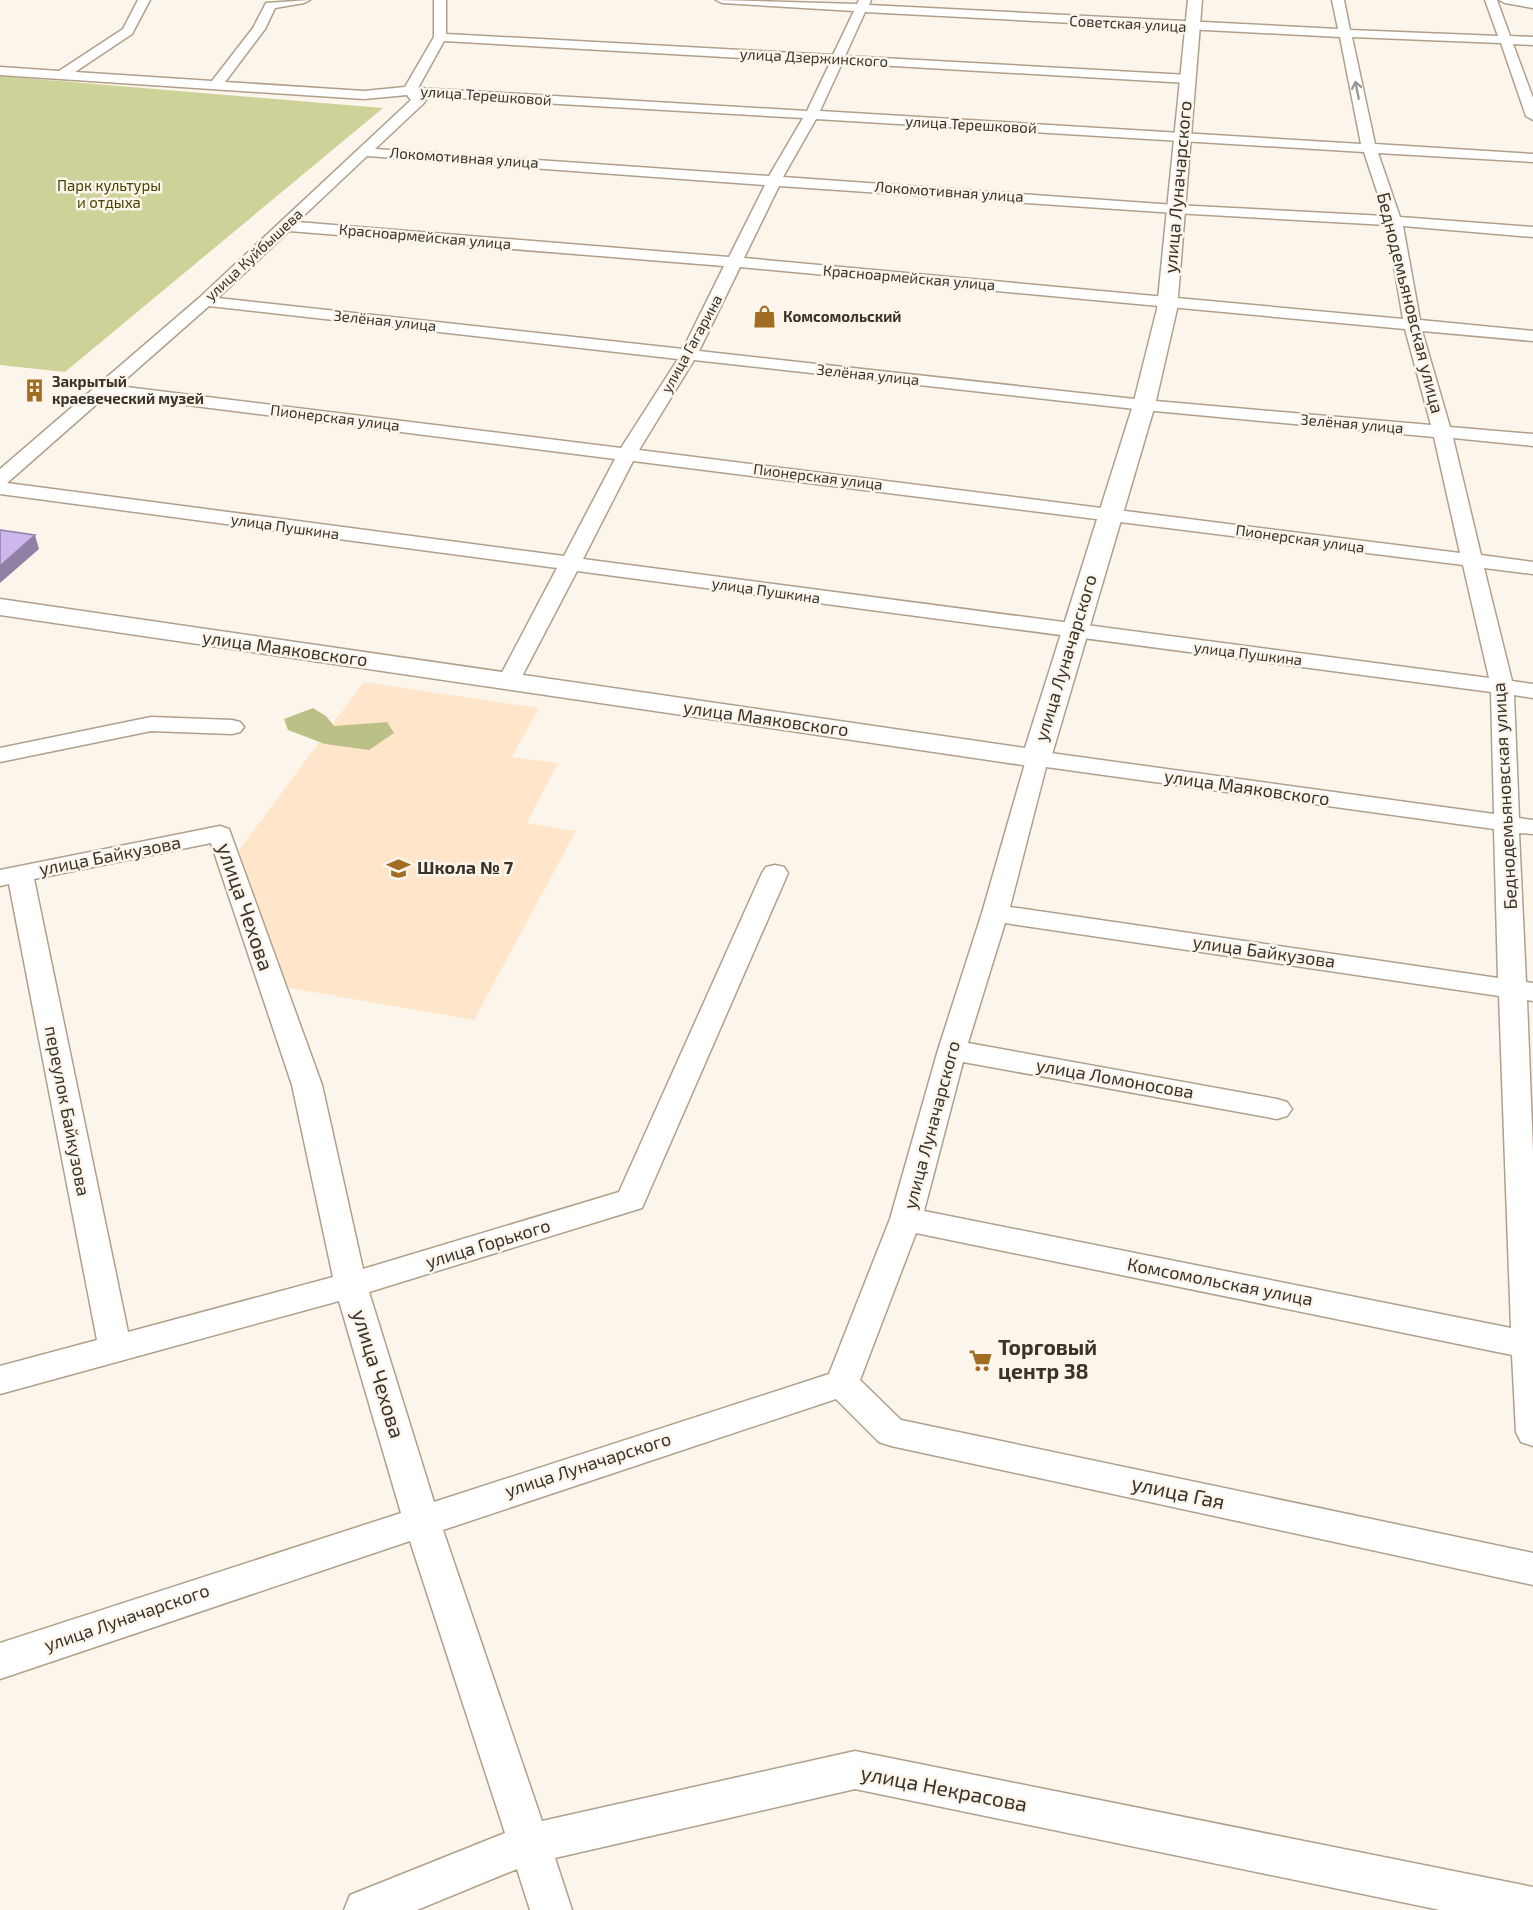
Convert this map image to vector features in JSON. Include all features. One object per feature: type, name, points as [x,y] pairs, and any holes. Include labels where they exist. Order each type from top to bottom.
[{"type":"main road","name":"улица Луначарского","points":[[1036,758],[1144,405],[1168,302],[1195,0]]},
{"type":"main road","name":"улица Маяковского","points":[[0,607],[1036,758]]},
{"type":"street","points":[[68,72],[128,31],[144,0]]},
{"type":"street","points":[[219,81],[259,29],[270,5],[304,0]]},
{"type":"street","name":"улица Куйбышева","points":[[0,479],[205,301],[419,100],[410,91],[440,37],[440,0]]},
{"type":"street","name":"Советская улица","points":[[722,0],[863,4],[1026,13],[1192,27],[1533,41]]},
{"type":"street","name":"Беднодемьяновская улица","points":[[1338,0],[1369,147],[1394,221],[1412,324],[1442,432],[1502,687],[1521,826],[1533,1431]]},
{"type":"street","points":[[1491,0],[1533,116]]},
{"type":"street","points":[[1504,0],[1533,4]]},
{"type":"street","name":"улица Гагарина","points":[[508,682],[628,453],[688,356],[775,179],[811,116],[863,4]]},
{"type":"street","name":"улица Дзержинского","points":[[440,37],[1188,79]]},
{"type":"street","name":"улица Терешковой","points":[[0,66],[219,81],[364,95],[410,91],[1483,155],[1530,151]]},
{"type":"street","name":"улица Терешковой","points":[[0,71],[68,72]]},
{"type":"street","name":"Локомотивная улица","points":[[364,152],[775,179],[1175,210],[1394,221],[1533,232]]},
{"type":"street","name":"Красноармейская улица","points":[[285,226],[736,262],[1533,336]]},
{"type":"street","name":"Зелёная улица","points":[[205,301],[1144,405],[1533,440]]},
{"type":"street","name":"Пионерская улица","points":[[102,389],[1533,568]]},
{"type":"street","name":"улица Пушкина","points":[[0,488],[570,566],[1533,691]]},
{"type":"street","points":[[0,755],[151,724],[232,727]]},
{"type":"street","name":"улица Маяковского","points":[[1036,758],[1521,826]]},
{"type":"street","name":"улица Луначарского","points":[[0,1661],[421,1520],[842,1383],[906,1218],[952,1050],[995,913],[1036,758]]},
{"type":"street","name":"улица Байкузова","points":[[10,876],[220,834]]},
{"type":"street","name":"улица Чехова","points":[[220,834],[307,1085],[351,1285],[421,1520],[551,1910]]},
{"type":"street","name":"улица Горького","points":[[0,1380],[351,1285],[630,1200],[775,873]]},
{"type":"street","name":"переулок Байкузова","points":[[10,876],[115,1348]]},
{"type":"street","name":"улица Байкузова","points":[[995,913],[1523,990]]},
{"type":"street","name":"улица Ломоносова","points":[[952,1050],[1277,1108]]},
{"type":"street","name":"Комсомольская улица","points":[[906,1218],[1531,1345]]},
{"type":"street","name":"улица Гая","points":[[842,1383],[891,1432],[1533,1569]]},
{"type":"street","name":"улица Некрасова","points":[[365,1910],[529,1844],[855,1770],[1533,1908]]},
{"type":"shaded area","name":"Школа № 7","points":[[364,682],[539,708],[512,757],[558,763],[527,823],[576,831],[474,1020],[284,987],[247,885],[239,850]]},
{"type":"green space","name":"Парк культуры и отдыха","points":[[0,76],[383,108],[65,372],[0,365]]},
{"type":"green space","points":[[313,708],[326,716],[334,726],[387,722],[394,733],[369,750],[325,744],[288,730],[284,719]]},
{"type":"building","points":[[0,530],[35,535],[0,566]]},
{"type":"place","name":"Комсомольский","points":[[765,317]]},
{"type":"place","name":"Закрытый краевеческий музей","points":[[34,391]]},
{"type":"place","name":"Школа № 7","points":[[399,868]]},
{"type":"place","name":"Торговый центр 38","points":[[980,1360]]}]
